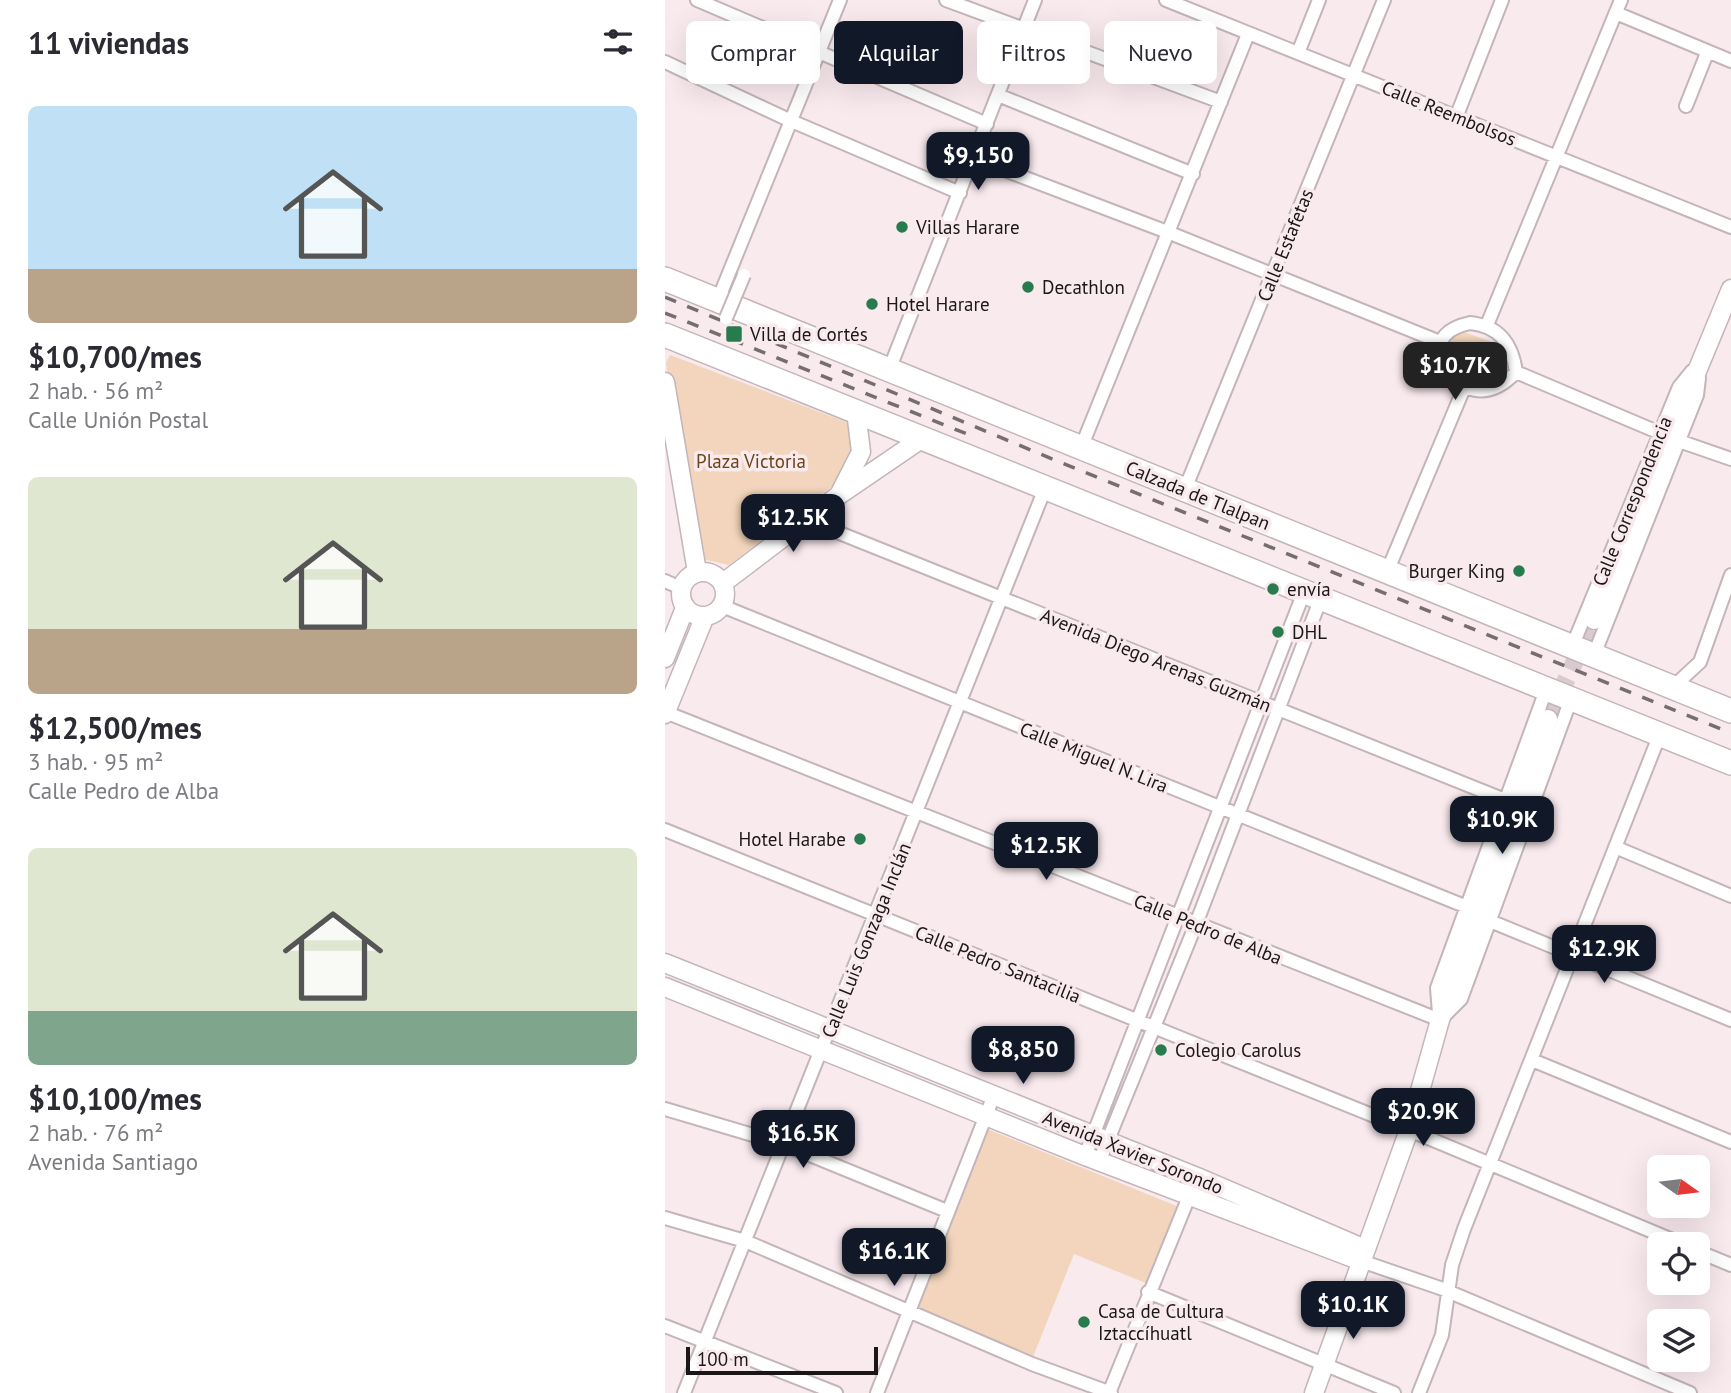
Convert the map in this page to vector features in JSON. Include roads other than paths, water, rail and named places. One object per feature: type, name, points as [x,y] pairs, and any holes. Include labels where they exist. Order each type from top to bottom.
[{"type":"highway","name":"Calzada de Tlalpan","points":[[665,279],[722,309],[889,370],[1731,711]]},
{"type":"highway","points":[[665,335],[1731,763]]},
{"type":"street","points":[[697,0],[744,21]]},
{"type":"street","points":[[820,49],[839,0]]},
{"type":"street","points":[[946,0],[1002,21]]},
{"type":"street","points":[[1026,21],[1035,0]]},
{"type":"street","name":"Calle Reembolsos","points":[[1166,0],[1731,227]]},
{"type":"street","points":[[1298,53],[1319,0]]},
{"type":"street","name":"Calle Estafetas","points":[[1185,489],[1384,0]]},
{"type":"street","points":[[1457,115],[1502,0]]},
{"type":"street","points":[[1487,325],[1621,0]]},
{"type":"street","points":[[1616,13],[1731,61]]},
{"type":"street","points":[[1081,448],[1170,233],[1248,34]]},
{"type":"street","points":[[1686,106],[1707,53]]},
{"type":"street","points":[[1090,54],[1221,102]]},
{"type":"street","points":[[820,55],[987,124]]},
{"type":"street","points":[[665,62],[789,120],[960,193]]},
{"type":"street","points":[[722,309],[789,120],[805,84]]},
{"type":"street","points":[[889,370],[1002,84]]},
{"type":"street","points":[[998,95],[1193,174]]},
{"type":"street","points":[[973,158],[1170,233],[1440,342]]},
{"type":"street","points":[[722,309],[744,275]]},
{"type":"street","name":"Calle Correspondencia","points":[[1594,620],[1731,289]]},
{"type":"street","points":[[1470,323],[1487,325],[1506,341],[1514,356],[1516,372],[1507,382],[1493,387],[1479,391],[1464,388],[1455,383],[1438,362],[1440,342],[1454,327],[1470,323]]},
{"type":"street","name":"Calle Correspondencia","points":[[1572,647],[1679,387],[1701,360]]},
{"type":"street","name":"Calle Correspondencia","points":[[1594,655],[1697,394],[1701,360]]},
{"type":"street","points":[[1516,372],[1660,433]]},
{"type":"street","points":[[665,382],[673,463],[697,572]]},
{"type":"street","points":[[1387,572],[1464,388]]},
{"type":"street","points":[[839,495],[861,452],[856,411]]},
{"type":"street","points":[[723,583],[839,495],[924,437]]},
{"type":"street","points":[[1679,441],[1731,459]]},
{"type":"street","name":"Calle Luis Gonzaga Inclán","points":[[684,1393],[918,813],[1046,486]]},
{"type":"street","name":"Avenida Diego Arenas Guzmán","points":[[807,520],[1505,800]]},
{"type":"street","points":[[665,658],[685,608],[673,584],[697,572],[712,573],[723,583],[726,595],[722,606],[705,616],[665,713]]},
{"type":"street","points":[[1673,687],[1700,663],[1731,575]]},
{"type":"street","points":[[1092,1159],[1138,1019],[1261,702],[1313,595]]},
{"type":"street","points":[[1100,1138],[1153,1026],[1196,924],[1278,709],[1313,595]]},
{"type":"street","name":"Calle Miguel N. Lira","points":[[722,606],[1236,816],[1467,907]]},
{"type":"street","points":[[685,608],[705,616]]},
{"type":"street","points":[[1440,1020],[1437,988],[1546,690]]},
{"type":"street","points":[[1440,1020],[1461,999],[1571,699]]},
{"type":"street","name":"Calle Pedro de Alba","points":[[665,713],[1440,1020]]},
{"type":"street","points":[[1314,1393],[1409,1130],[1440,1020],[1548,719]]},
{"type":"street","points":[[1419,1393],[1442,1335],[1452,1265],[1660,734]]},
{"type":"street","name":"Calle Pedro Santacilia","points":[[665,830],[1138,1019],[1653,1232]]},
{"type":"street","points":[[1615,847],[1731,896]]},
{"type":"street","points":[[1490,920],[1731,1020]]},
{"type":"street","name":"Avenida Xavier Sorondo","points":[[665,963],[1197,1177],[1363,1255]]},
{"type":"street","name":"Avenida Xavier Sorondo","points":[[665,987],[986,1114],[1092,1159],[1363,1255]]},
{"type":"street","points":[[1532,1060],[1731,1143]]},
{"type":"street","points":[[877,1393],[994,1095]]},
{"type":"street","points":[[665,1109],[783,1144],[947,1212]]},
{"type":"street","points":[[665,1218],[745,1241],[908,1312],[1110,1393],[1148,1292],[1197,1177]]},
{"type":"street","points":[[1363,1255],[1690,1393]]},
{"type":"street","points":[[1710,1256],[1731,1265]]},
{"type":"street","points":[[1148,1292],[1394,1393]]},
{"type":"street","points":[[665,1326],[706,1339],[836,1393]]},
{"type":"street","points":[[1655,1393],[1660,1380]]},
{"type":"tunnel","points":[[1548,719],[1594,620]]},
{"type":"railway","points":[[665,297],[1057,461],[1731,733]]},
{"type":"railway","points":[[665,313],[972,436]]},
{"type":"place","name":"Villas Harare","points":[[902,227]]},
{"type":"place","name":"Decathlon","points":[[1028,287]]},
{"type":"place","name":"Hotel Harare","points":[[872,304]]},
{"type":"place","name":"Villa de Cortés","points":[[734,334]]},
{"type":"place","name":"Burger King","points":[[1519,571]]},
{"type":"place","name":"envía","points":[[1273,589]]},
{"type":"place","name":"DHL","points":[[1278,632]]},
{"type":"place","name":"Hotel Harabe","points":[[860,839]]},
{"type":"place","name":"Colegio Carolus","points":[[1161,1050]]},
{"type":"place","name":"Casa de Cultura Iztaccíhuatl","points":[[1084,1322]]},
{"type":"park label","name":"Plaza Victoria","points":[[751,461]]}]
